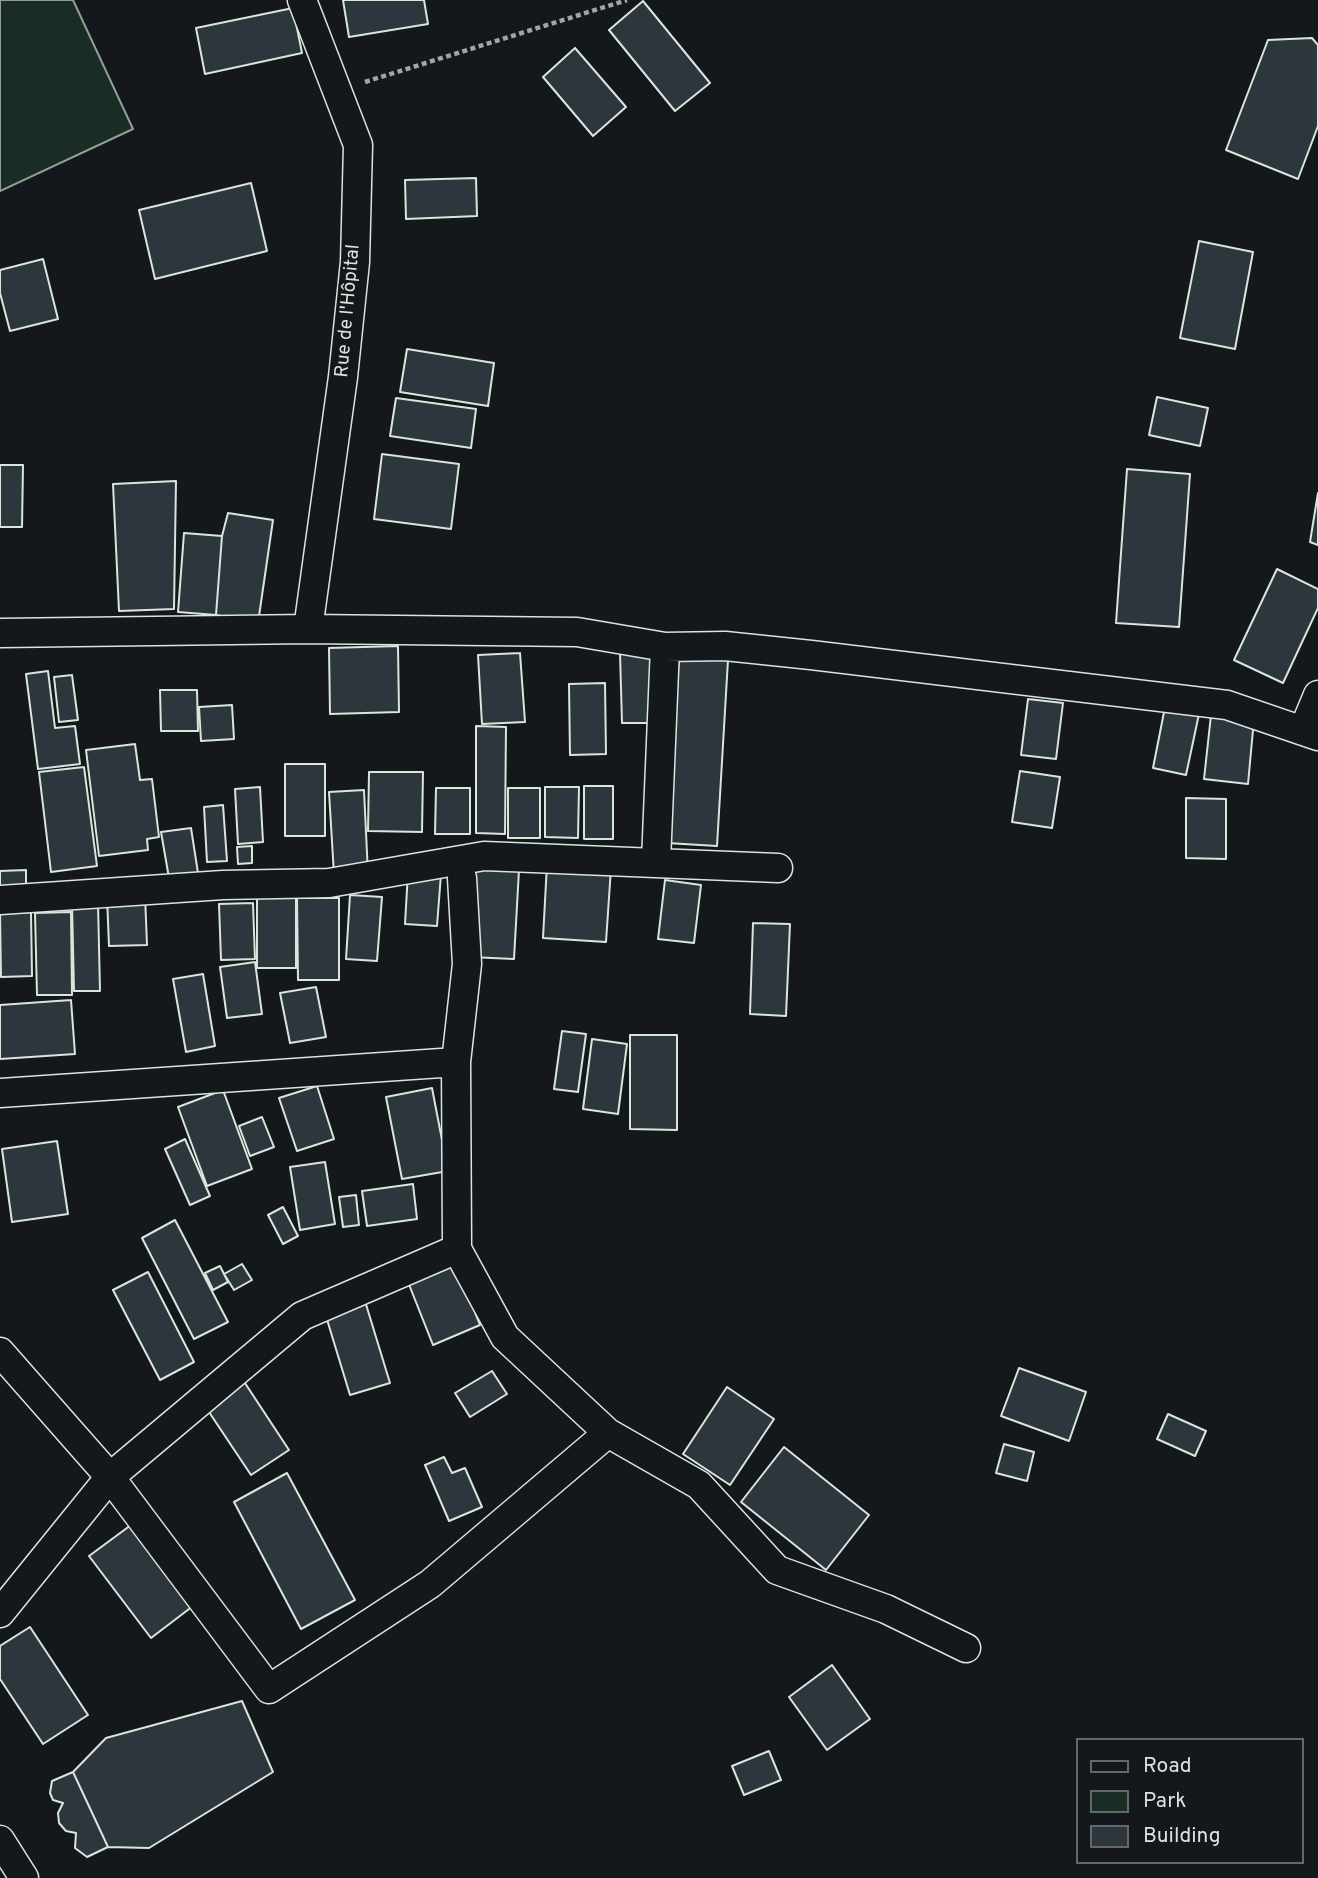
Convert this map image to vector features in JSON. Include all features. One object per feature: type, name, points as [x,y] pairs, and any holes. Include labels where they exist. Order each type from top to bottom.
[{"type":"street","name":"Rue de l'Hôpital","points":[[302,0],[358,145],[355,262],[343,377],[308,629]]},
{"type":"street","points":[[0,633],[308,629],[577,632],[665,647],[725,646],[1227,705],[1310,733],[1318,695]]},
{"type":"street","points":[[656,861],[665,647]]},
{"type":"street","points":[[0,900],[223,886],[329,883],[484,856],[778,868]]},
{"type":"street","points":[[461,878],[467,964],[456,1062],[457,1249],[505,1337],[608,1433],[699,1485],[778,1570],[886,1609],[966,1648]]},
{"type":"street","points":[[0,1093],[456,1062]]},
{"type":"street","points":[[0,1614],[110,1476],[302,1315],[457,1249]]},
{"type":"street","points":[[0,1352],[110,1476],[268,1689],[430,1584],[608,1433]]},
{"type":"street","points":[[0,1840],[24,1878]]},
{"type":"path","points":[[338,91],[627,0]]},
{"type":"green space","points":[[0,0],[73,0],[133,129],[0,191]]},
{"type":"building","points":[[343,0],[424,0],[428,24],[349,37]]},
{"type":"building","points":[[643,1],[710,83],[675,111],[609,30]]},
{"type":"building","points":[[293,8],[302,53],[205,74],[196,28]]},
{"type":"building","points":[[1312,38],[1318,45],[1318,126],[1298,179],[1226,150],[1268,40]]},
{"type":"building","points":[[575,48],[626,107],[593,136],[543,77]]},
{"type":"building","points":[[476,178],[477,216],[406,219],[405,180]]},
{"type":"building","points":[[251,183],[267,251],[155,279],[139,210]]},
{"type":"building","points":[[1199,241],[1253,252],[1235,349],[1180,338]]},
{"type":"building","points":[[43,259],[58,319],[10,331],[0,293],[0,270]]},
{"type":"building","points":[[407,349],[494,363],[488,406],[400,392]]},
{"type":"building","points":[[1157,397],[1208,408],[1200,446],[1149,435]]},
{"type":"building","points":[[396,398],[476,409],[471,448],[390,436]]},
{"type":"building","points":[[382,454],[459,464],[451,529],[374,519]]},
{"type":"building","points":[[0,465],[23,465],[22,527],[0,527]]},
{"type":"building","points":[[1127,469],[1190,474],[1179,627],[1116,623]]},
{"type":"building","points":[[176,481],[174,609],[119,611],[113,484]]},
{"type":"building","points":[[1318,493],[1318,545],[1310,542]]},
{"type":"building","points":[[228,513],[273,520],[258,623],[216,615],[222,536]]},
{"type":"building","points":[[184,533],[222,536],[216,615],[178,612]]},
{"type":"building","points":[[1277,569],[1318,589],[1318,608],[1283,683],[1234,660]]},
{"type":"building","points":[[398,646],[399,712],[330,714],[329,648]]},
{"type":"building","points":[[650,652],[651,723],[622,723],[620,653]]},
{"type":"building","points":[[520,653],[525,722],[482,724],[478,655]]},
{"type":"building","points":[[679,656],[728,660],[717,846],[667,843]]},
{"type":"building","points":[[48,671],[55,728],[75,726],[80,764],[38,769],[26,674]]},
{"type":"building","points":[[72,675],[78,720],[59,722],[54,677]]},
{"type":"building","points":[[605,683],[606,754],[570,755],[569,684]]},
{"type":"building","points":[[160,690],[197,690],[198,731],[161,731]]},
{"type":"building","points":[[1028,699],[1063,703],[1056,759],[1021,755]]},
{"type":"building","points":[[232,705],[234,739],[201,741],[199,707]]},
{"type":"building","points":[[1165,707],[1199,714],[1186,775],[1153,768]]},
{"type":"building","points":[[1211,715],[1254,719],[1248,784],[1204,779]]},
{"type":"building","points":[[476,726],[506,727],[505,834],[476,833]]},
{"type":"building","points":[[135,744],[140,780],[152,779],[159,837],[147,839],[148,850],[99,856],[86,750]]},
{"type":"building","points":[[285,764],[325,764],[325,836],[285,836]]},
{"type":"building","points":[[84,767],[97,866],[51,872],[39,772]]},
{"type":"building","points":[[1020,771],[1060,777],[1052,828],[1012,822]]},
{"type":"building","points":[[369,772],[423,772],[422,832],[368,831]]},
{"type":"building","points":[[584,786],[613,786],[613,839],[584,839]]},
{"type":"building","points":[[260,787],[263,842],[238,844],[235,789]]},
{"type":"building","points":[[545,787],[579,787],[578,838],[545,837]]},
{"type":"building","points":[[436,788],[470,788],[470,834],[435,834]]},
{"type":"building","points":[[508,788],[540,788],[540,838],[508,838]]},
{"type":"building","points":[[364,790],[368,874],[334,875],[329,792]]},
{"type":"building","points":[[1186,798],[1226,799],[1226,859],[1186,858]]},
{"type":"building","points":[[223,805],[227,861],[207,862],[204,807]]},
{"type":"building","points":[[191,828],[198,873],[169,878],[161,832]]},
{"type":"building","points":[[252,846],[252,863],[238,864],[237,847]]},
{"type":"building","points":[[547,864],[611,868],[606,942],[543,938]]},
{"type":"building","points":[[476,868],[519,870],[514,959],[470,957]]},
{"type":"building","points":[[26,870],[26,892],[0,893],[0,871]]},
{"type":"building","points":[[408,872],[441,874],[437,926],[405,924]]},
{"type":"building","points":[[665,880],[701,885],[694,943],[658,939]]},
{"type":"building","points":[[145,895],[147,945],[109,946],[107,897]]},
{"type":"building","points":[[350,895],[382,897],[377,961],[346,959]]},
{"type":"building","points":[[257,897],[296,897],[296,968],[257,968]]},
{"type":"building","points":[[297,898],[339,898],[339,980],[298,980]]},
{"type":"building","points":[[98,903],[100,991],[74,991],[72,904]]},
{"type":"building","points":[[253,903],[255,959],[221,960],[219,904]]},
{"type":"building","points":[[31,912],[32,976],[1,977],[0,913]]},
{"type":"building","points":[[71,912],[72,995],[37,995],[35,913]]},
{"type":"building","points":[[753,923],[790,924],[786,1016],[750,1014]]},
{"type":"building","points":[[255,962],[262,1014],[227,1018],[220,967]]},
{"type":"building","points":[[203,974],[215,1046],[186,1052],[173,979]]},
{"type":"building","points":[[316,987],[326,1037],[290,1043],[280,993]]},
{"type":"building","points":[[71,1000],[75,1054],[0,1059],[0,1005]]},
{"type":"building","points":[[562,1031],[586,1034],[578,1092],[554,1089]]},
{"type":"building","points":[[630,1035],[677,1035],[677,1130],[630,1129]]},
{"type":"building","points":[[592,1039],[627,1044],[618,1114],[583,1109]]},
{"type":"building","points":[[317,1086],[334,1139],[297,1151],[279,1098]]},
{"type":"building","points":[[432,1088],[448,1171],[402,1179],[386,1097]]},
{"type":"building","points":[[223,1090],[252,1169],[207,1186],[178,1107]]},
{"type":"building","points":[[262,1117],[274,1147],[250,1156],[239,1126]]},
{"type":"building","points":[[185,1139],[210,1196],[190,1205],[165,1149]]},
{"type":"building","points":[[57,1141],[68,1214],[12,1222],[2,1149]]},
{"type":"building","points":[[325,1162],[335,1224],[300,1230],[290,1167]]},
{"type":"building","points":[[413,1184],[417,1219],[367,1226],[362,1191]]},
{"type":"building","points":[[356,1195],[359,1225],[343,1227],[339,1197]]},
{"type":"building","points":[[283,1207],[298,1236],[283,1244],[268,1215]]},
{"type":"building","points":[[175,1220],[228,1322],[194,1339],[142,1238]]},
{"type":"building","points":[[453,1257],[480,1325],[433,1345],[406,1277]]},
{"type":"building","points":[[242,1264],[252,1280],[234,1290],[224,1274]]},
{"type":"building","points":[[220,1266],[228,1282],[213,1290],[205,1273]]},
{"type":"building","points":[[148,1272],[194,1362],[160,1380],[113,1290]]},
{"type":"building","points":[[365,1301],[390,1383],[350,1395],[325,1313]]},
{"type":"building","points":[[1019,1368],[1086,1392],[1069,1441],[1001,1416]]},
{"type":"building","points":[[492,1371],[507,1394],[470,1417],[455,1393]]},
{"type":"building","points":[[241,1377],[289,1450],[251,1475],[203,1403]]},
{"type":"building","points":[[727,1387],[774,1419],[730,1485],[683,1454]]},
{"type":"building","points":[[1168,1414],[1206,1431],[1195,1456],[1157,1439]]},
{"type":"building","points":[[1004,1444],[1034,1452],[1027,1481],[996,1473]]},
{"type":"building","points":[[784,1447],[869,1515],[826,1570],[741,1502]]},
{"type":"building","points":[[444,1457],[452,1473],[465,1468],[482,1507],[449,1521],[425,1465]]},
{"type":"building","points":[[287,1473],[355,1600],[301,1629],[234,1502]]},
{"type":"building","points":[[131,1525],[193,1606],[151,1638],[89,1556]]},
{"type":"building","points":[[30,1627],[88,1715],[43,1744],[0,1679],[0,1646]]},
{"type":"building","points":[[832,1665],[870,1719],[827,1750],[789,1697]]},
{"type":"building","points":[[242,1701],[273,1772],[149,1848],[108,1847],[73,1772],[106,1738]]},
{"type":"building","points":[[769,1751],[781,1780],[744,1795],[732,1766]]},
{"type":"building","points":[[73,1772],[108,1847],[87,1857],[75,1848],[76,1833],[66,1831],[59,1823],[58,1813],[63,1803],[53,1800],[50,1793],[52,1781]]}]
